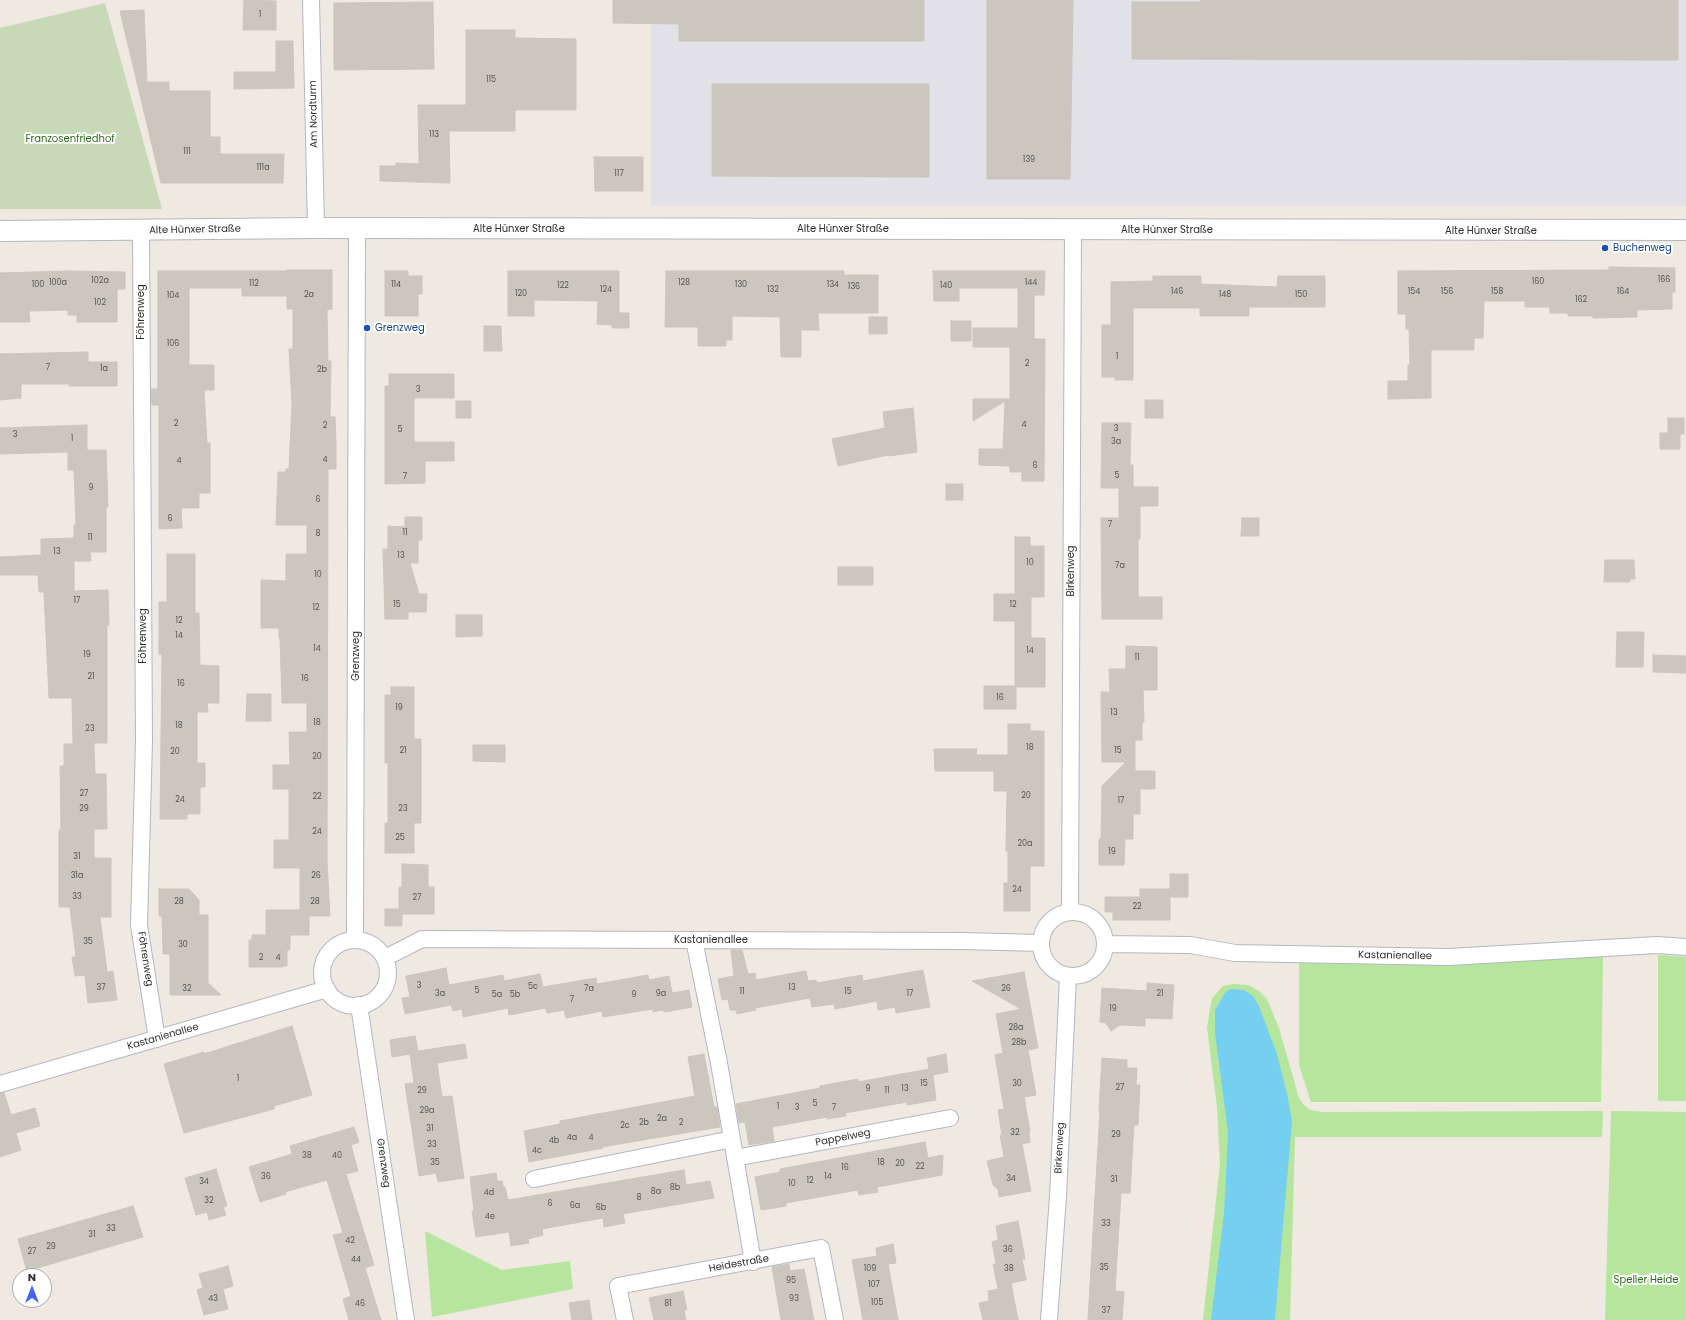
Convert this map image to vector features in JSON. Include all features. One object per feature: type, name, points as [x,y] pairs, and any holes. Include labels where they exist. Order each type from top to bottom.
[{"type":"street","name":"Am Nordturm","points":[[312,0],[316,228]]},
{"type":"street","name":"Alte Hünxer Straße","points":[[0,231],[140,231],[316,228],[1686,230]]},
{"type":"street","name":"Grenzweg","points":[[355,940],[357,228]]},
{"type":"street","name":"Birkenweg","points":[[1070,912],[1073,229]]},
{"type":"street","name":"Föhrenweg","points":[[140,231],[144,741],[139,925],[157,1039]]},
{"type":"street","points":[[1070,912],[1080,913],[1090,917],[1098,924],[1103,933],[1105,944],[1100,961],[1094,968],[1077,976],[1068,976],[1051,968],[1045,961],[1041,943],[1042,934],[1053,919],[1070,912]]},
{"type":"street","name":"Kastanienallee","points":[[385,958],[422,939],[1041,943]]},
{"type":"street","points":[[355,940],[364,941],[372,945],[385,958],[388,967],[388,977],[385,987],[380,995],[372,1002],[352,1006],[342,1003],[333,997],[327,989],[323,978],[323,967],[327,956],[334,948],[344,942],[355,940]]},
{"type":"street","points":[[694,940],[719,1063],[753,1262]]},
{"type":"street","name":"Kastanienallee","points":[[1105,944],[1190,945],[1235,953],[1449,957],[1657,945],[1686,947]]},
{"type":"street","name":"Birkenweg","points":[[1049,1320],[1058,1197],[1068,976]]},
{"type":"street","name":"Kastanienallee","points":[[0,1084],[327,989]]},
{"type":"street","name":"Grenzweg","points":[[360,1005],[406,1320]]},
{"type":"street","name":"Pappelweg","points":[[735,1158],[950,1118]]},
{"type":"street","points":[[534,1179],[732,1139]]},
{"type":"street","name":"Heidestraße","points":[[625,1320],[618,1286],[753,1262],[821,1248],[835,1320]]},
{"type":"shaded area","points":[[651,0],[1686,0],[1686,206],[651,206]]},
{"type":"green space","name":"Franzosenfriedhof","points":[[105,3],[162,209],[0,209],[0,28]]},
{"type":"green space","points":[[1658,955],[1686,957],[1686,1101],[1658,1101]]},
{"type":"green space","points":[[1603,956],[1601,1102],[1311,1102],[1299,1065],[1299,963],[1449,965]]},
{"type":"green space","points":[[1233,984],[1248,985],[1259,991],[1267,999],[1279,1028],[1299,1098],[1310,1110],[1323,1112],[1603,1111],[1602,1137],[1295,1137],[1290,1320],[1203,1320],[1220,1163],[1217,1107],[1207,1027],[1212,998],[1223,986]]},
{"type":"green space","name":"Speller Heide","points":[[1611,1111],[1686,1112],[1686,1320],[1605,1320]]},
{"type":"green space","points":[[425,1231],[502,1270],[570,1261],[573,1289],[432,1317]]},
{"type":"water","points":[[1230,989],[1244,990],[1253,996],[1258,1004],[1277,1054],[1292,1121],[1275,1320],[1211,1320],[1224,1214],[1228,1133],[1215,1033],[1215,1010],[1225,993]]},
{"type":"building","points":[[244,0],[276,1],[276,30],[243,30]]},
{"type":"building","points":[[613,0],[924,0],[924,41],[679,41],[679,24],[613,23]]},
{"type":"building","points":[[987,0],[1073,0],[1070,179],[987,179]]},
{"type":"building","points":[[1201,0],[1678,0],[1678,60],[1132,59],[1132,2],[1201,2]]},
{"type":"building","points":[[433,2],[434,69],[334,70],[334,3]]},
{"type":"building","points":[[144,10],[147,82],[169,82],[169,91],[210,91],[210,137],[220,137],[220,154],[284,154],[283,183],[161,183],[120,11]]},
{"type":"building","points":[[466,30],[515,30],[515,38],[576,39],[576,110],[515,110],[515,131],[449,131],[450,183],[380,181],[380,166],[396,166],[396,163],[419,164],[418,105],[466,105]]},
{"type":"building","points":[[276,41],[293,41],[294,88],[234,89],[234,72],[276,72]]},
{"type":"building","points":[[712,84],[929,84],[929,177],[712,176]]},
{"type":"building","points":[[594,157],[643,157],[643,191],[595,191]]},
{"type":"building","points":[[1609,267],[1675,268],[1675,292],[1672,292],[1672,309],[1637,310],[1637,317],[1593,318],[1593,316],[1568,316],[1568,313],[1550,313],[1550,307],[1525,307],[1525,301],[1484,301],[1483,338],[1474,338],[1474,350],[1431,350],[1431,398],[1388,399],[1388,381],[1408,381],[1408,365],[1410,365],[1409,329],[1406,329],[1406,314],[1398,314],[1398,271],[1609,270]]},
{"type":"building","points":[[332,270],[332,309],[327,310],[328,361],[331,361],[330,417],[335,417],[336,443],[336,469],[328,469],[327,862],[330,916],[309,916],[309,935],[290,935],[290,950],[287,950],[287,966],[249,967],[249,940],[252,940],[252,935],[266,935],[266,910],[300,910],[300,868],[274,868],[274,840],[289,840],[289,789],[273,789],[273,765],[290,765],[289,732],[307,732],[307,703],[282,703],[279,628],[261,628],[261,580],[286,581],[286,554],[307,554],[307,525],[276,525],[278,472],[286,472],[286,469],[289,469],[292,404],[289,349],[293,349],[293,309],[287,309],[287,296],[242,296],[242,288],[189,288],[189,365],[214,365],[214,390],[204,390],[207,443],[210,443],[210,493],[199,493],[199,508],[181,508],[182,528],[159,529],[159,405],[152,405],[151,389],[158,389],[158,271]]},
{"type":"building","points":[[68,271],[125,272],[125,289],[117,289],[117,322],[77,322],[77,315],[68,315],[68,310],[29,311],[30,322],[0,322],[0,273]]},
{"type":"building","points":[[385,271],[408,271],[408,276],[422,276],[422,294],[418,294],[418,316],[385,316]]},
{"type":"building","points":[[508,271],[619,271],[619,313],[629,313],[629,328],[612,328],[612,325],[597,324],[598,301],[534,300],[534,316],[508,316]]},
{"type":"building","points":[[666,271],[844,271],[844,275],[878,275],[878,313],[818,313],[819,330],[801,330],[801,357],[781,357],[780,317],[732,316],[732,340],[726,340],[726,346],[698,346],[698,327],[665,327]]},
{"type":"building","points":[[933,271],[1045,271],[1044,295],[1034,295],[1034,339],[1045,339],[1044,481],[1022,481],[1022,472],[1010,472],[1010,466],[979,465],[979,449],[1003,449],[1005,401],[973,421],[973,399],[1010,399],[1010,347],[973,347],[973,328],[1018,328],[1018,288],[959,288],[959,301],[934,301]]},
{"type":"building","points":[[1153,276],[1201,276],[1201,284],[1277,287],[1278,276],[1325,276],[1325,307],[1249,307],[1249,316],[1200,316],[1200,308],[1133,308],[1133,380],[1115,380],[1115,377],[1102,377],[1102,325],[1111,325],[1111,282],[1153,281]]},
{"type":"building","points":[[869,317],[887,317],[887,334],[869,334]]},
{"type":"building","points":[[951,321],[971,321],[971,341],[951,341]]},
{"type":"building","points":[[484,326],[501,326],[502,351],[484,351]]},
{"type":"building","points":[[88,352],[88,362],[117,362],[117,386],[21,384],[21,398],[0,400],[0,354]]},
{"type":"building","points":[[389,374],[454,374],[454,398],[414,398],[414,442],[454,442],[454,461],[425,461],[425,483],[385,484],[385,386],[389,386]]},
{"type":"building","points":[[1145,400],[1163,400],[1163,418],[1145,418]]},
{"type":"building","points":[[456,401],[471,401],[471,418],[456,418]]},
{"type":"building","points":[[913,408],[917,452],[888,455],[838,466],[832,439],[885,428],[883,412]]},
{"type":"building","points":[[1668,418],[1684,418],[1684,434],[1680,434],[1680,449],[1660,449],[1660,433],[1668,433]]},
{"type":"building","points":[[1102,423],[1131,423],[1130,465],[1133,465],[1133,487],[1158,487],[1158,506],[1140,506],[1140,539],[1138,539],[1138,597],[1162,597],[1162,619],[1102,619],[1101,518],[1119,518],[1119,488],[1101,488]]},
{"type":"building","points":[[87,425],[87,450],[106,450],[108,507],[106,507],[106,552],[90,552],[91,561],[74,561],[74,591],[108,590],[109,625],[107,625],[107,743],[94,743],[95,774],[106,774],[107,829],[94,829],[94,858],[111,858],[111,917],[100,917],[107,972],[113,971],[117,1000],[88,1003],[85,975],[75,976],[72,957],[76,957],[70,907],[59,907],[59,830],[61,830],[60,766],[64,766],[64,744],[73,744],[72,698],[49,698],[44,592],[39,592],[38,575],[0,575],[0,557],[41,555],[41,539],[74,538],[74,525],[76,525],[74,470],[68,470],[68,452],[0,454],[0,428]]},
{"type":"building","points":[[946,484],[963,484],[963,500],[946,500]]},
{"type":"building","points":[[405,517],[422,517],[422,540],[418,540],[418,563],[410,563],[419,594],[427,594],[426,612],[408,612],[408,619],[385,619],[383,549],[388,549],[388,526],[405,527]]},
{"type":"building","points":[[1242,518],[1259,518],[1259,536],[1241,536]]},
{"type":"building","points":[[1015,537],[1030,537],[1030,546],[1044,546],[1044,597],[1031,597],[1031,638],[1045,638],[1045,687],[1016,687],[1016,709],[984,709],[984,686],[1015,686],[1015,621],[994,621],[994,594],[1015,594]]},
{"type":"building","points":[[167,554],[195,554],[195,613],[199,613],[200,665],[219,666],[219,703],[207,703],[208,712],[197,712],[197,763],[205,763],[205,787],[200,787],[200,814],[187,814],[187,819],[160,819],[162,654],[159,654],[159,602],[167,602]]},
{"type":"building","points":[[1605,560],[1634,560],[1635,579],[1630,579],[1630,582],[1604,582]]},
{"type":"building","points":[[838,567],[873,567],[873,585],[838,585]]},
{"type":"building","points":[[456,615],[482,615],[482,636],[456,637]]},
{"type":"building","points":[[1617,632],[1644,632],[1643,667],[1616,667]]},
{"type":"building","points":[[1126,646],[1157,647],[1157,690],[1143,690],[1144,722],[1142,722],[1142,740],[1135,740],[1135,771],[1155,771],[1155,789],[1140,789],[1140,814],[1133,814],[1133,839],[1125,839],[1124,865],[1099,865],[1102,786],[1126,762],[1102,762],[1101,692],[1110,692],[1109,669],[1126,669]]},
{"type":"building","points":[[1653,655],[1686,656],[1686,673],[1653,672]]},
{"type":"building","points":[[391,687],[414,687],[414,739],[421,739],[421,823],[414,823],[414,853],[385,853],[385,823],[388,823],[388,763],[385,763],[385,695],[391,695]]},
{"type":"building","points":[[247,694],[271,694],[271,721],[246,721]]},
{"type":"building","points":[[1008,724],[1030,724],[1030,731],[1044,731],[1044,866],[1030,866],[1030,911],[1004,911],[1004,883],[1008,883],[1008,851],[1006,851],[1007,791],[994,791],[994,771],[935,771],[934,749],[977,749],[976,755],[1008,755]]},
{"type":"building","points":[[473,745],[505,745],[505,762],[473,761]]},
{"type":"building","points":[[402,864],[428,865],[428,887],[434,887],[434,914],[402,914],[402,926],[385,926],[385,909],[399,909],[399,887],[402,887]]},
{"type":"building","points":[[1170,874],[1188,874],[1188,897],[1170,897],[1170,920],[1113,920],[1113,912],[1105,912],[1105,897],[1140,897],[1140,889],[1170,889]]},
{"type":"building","points":[[159,889],[189,889],[199,900],[199,915],[208,915],[208,983],[221,995],[170,995],[170,954],[163,954],[162,916],[159,916]]},
{"type":"building","points":[[731,950],[742,950],[748,974],[755,973],[756,980],[806,971],[808,981],[816,980],[817,983],[862,975],[863,981],[923,970],[930,1007],[896,1013],[895,1007],[878,1010],[877,1001],[835,1009],[834,1004],[812,1007],[810,998],[755,1008],[756,1010],[737,1014],[736,1010],[730,1010],[728,999],[722,1000],[718,979],[734,976]]},
{"type":"building","points":[[446,968],[449,985],[503,975],[504,981],[540,974],[543,987],[596,978],[597,984],[648,975],[649,980],[669,976],[672,993],[689,990],[692,1007],[665,1012],[662,1010],[653,1012],[653,1009],[603,1017],[602,1011],[566,1018],[564,1010],[547,1013],[546,1008],[509,1015],[508,1008],[463,1017],[462,1009],[453,1011],[451,1005],[405,1014],[402,998],[410,997],[406,976]]},
{"type":"building","points":[[1024,972],[1038,1048],[1028,1050],[1036,1095],[1024,1097],[1030,1131],[1030,1142],[1022,1144],[1031,1191],[999,1197],[998,1189],[993,1185],[987,1161],[1004,1157],[998,1110],[1004,1109],[995,1055],[1003,1053],[996,1014],[1021,1009],[972,981]]},
{"type":"building","points":[[1147,983],[1174,985],[1172,1019],[1145,1018],[1145,1026],[1120,1025],[1111,1031],[1106,1023],[1100,1022],[1102,988],[1147,991]]},
{"type":"building","points":[[292,1026],[312,1095],[274,1106],[274,1109],[184,1133],[164,1064],[204,1052],[204,1054]]},
{"type":"building","points":[[415,1036],[418,1051],[465,1044],[467,1058],[437,1063],[442,1097],[452,1096],[464,1178],[438,1182],[436,1173],[419,1176],[405,1084],[414,1083],[410,1054],[392,1057],[390,1040]]},
{"type":"building","points":[[704,1054],[714,1107],[717,1107],[720,1127],[602,1147],[603,1148],[529,1162],[524,1131],[560,1124],[560,1121],[695,1096],[688,1057]]},
{"type":"building","points":[[946,1054],[948,1072],[933,1075],[936,1100],[907,1105],[907,1102],[845,1113],[846,1116],[827,1119],[827,1117],[772,1127],[774,1141],[749,1145],[745,1122],[739,1123],[736,1104],[858,1079],[858,1082],[929,1069],[927,1058]]},
{"type":"building","points":[[1102,1058],[1127,1060],[1127,1068],[1137,1068],[1136,1085],[1140,1085],[1138,1125],[1134,1125],[1130,1193],[1121,1193],[1115,1291],[1124,1292],[1122,1320],[1088,1320]]},
{"type":"building","points":[[4,1093],[11,1115],[35,1108],[40,1126],[16,1133],[21,1150],[0,1157],[0,1094]]},
{"type":"building","points":[[354,1127],[359,1142],[351,1145],[358,1171],[346,1174],[374,1265],[365,1268],[381,1320],[349,1320],[343,1299],[351,1296],[333,1235],[343,1233],[327,1180],[285,1192],[286,1194],[260,1202],[249,1167],[292,1154],[290,1146]]},
{"type":"building","points":[[925,1142],[928,1158],[943,1155],[942,1175],[877,1187],[878,1192],[859,1195],[858,1190],[786,1203],[786,1206],[761,1210],[755,1177],[780,1172],[780,1169]]},
{"type":"building","points":[[216,1169],[227,1206],[223,1207],[226,1215],[209,1220],[207,1212],[196,1215],[185,1178]]},
{"type":"building","points":[[684,1170],[686,1185],[710,1181],[714,1198],[623,1214],[625,1223],[604,1227],[603,1218],[542,1229],[543,1235],[528,1239],[529,1243],[511,1246],[509,1232],[476,1237],[472,1211],[474,1211],[470,1177],[496,1173],[497,1181],[502,1181],[503,1187],[505,1187],[508,1200]]},
{"type":"building","points":[[133,1206],[143,1237],[37,1268],[26,1268],[18,1239]]},
{"type":"building","points":[[1018,1221],[1025,1259],[1022,1259],[1026,1280],[1011,1283],[1018,1320],[983,1320],[979,1303],[989,1301],[988,1291],[998,1289],[993,1264],[996,1264],[992,1242],[998,1240],[996,1226]]},
{"type":"building","points":[[893,1244],[896,1263],[888,1264],[898,1320],[863,1320],[852,1260],[877,1256],[876,1248]]},
{"type":"building","points":[[789,1264],[790,1271],[804,1269],[814,1320],[781,1320],[772,1267]]},
{"type":"building","points":[[228,1266],[233,1286],[223,1289],[228,1309],[204,1315],[197,1290],[203,1288],[199,1274]]},
{"type":"building","points":[[683,1291],[687,1310],[684,1310],[686,1320],[654,1320],[649,1298]]},
{"type":"building","points":[[589,1300],[592,1320],[572,1320],[569,1303]]},
{"type":"place","name":"Buchenweg","points":[[1605,248]]},
{"type":"place","name":"Grenzweg","points":[[367,328]]}]
